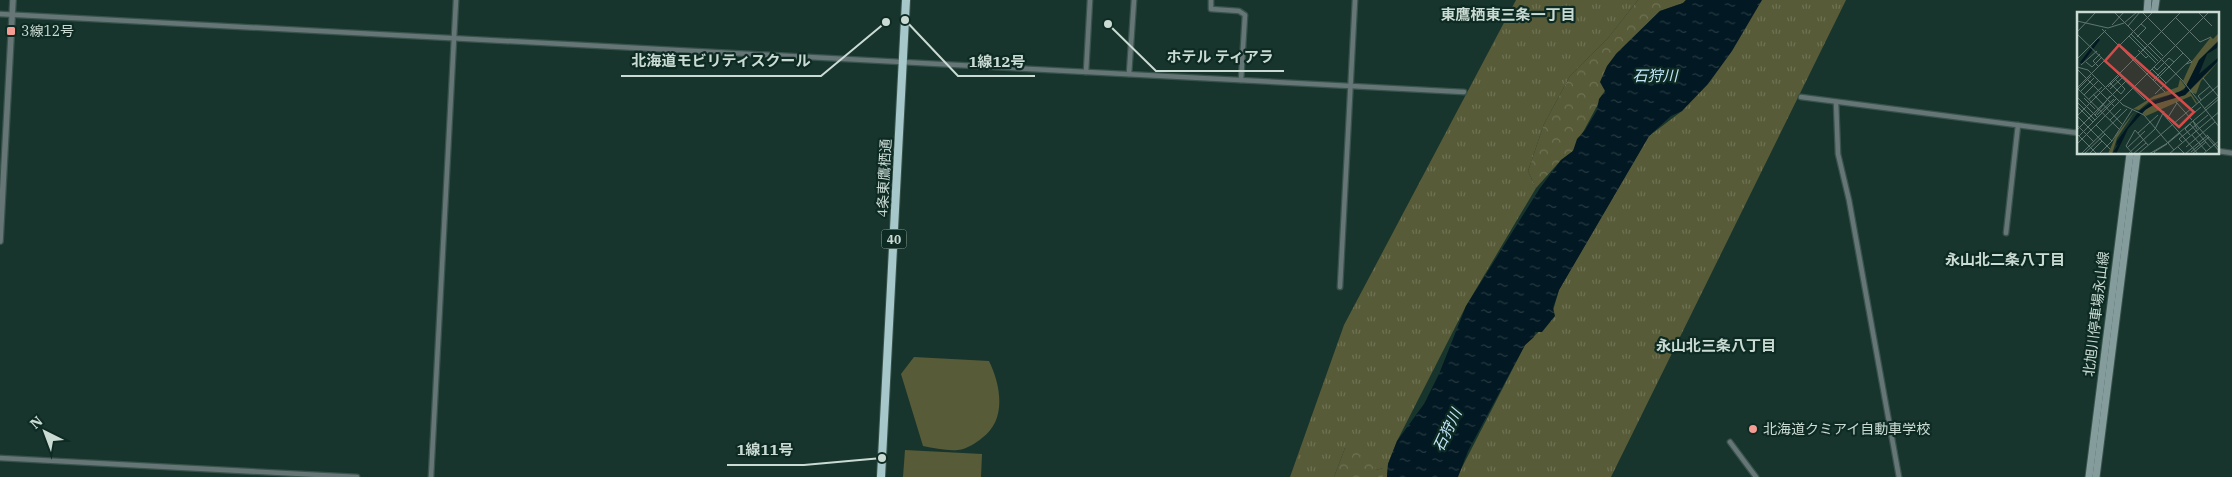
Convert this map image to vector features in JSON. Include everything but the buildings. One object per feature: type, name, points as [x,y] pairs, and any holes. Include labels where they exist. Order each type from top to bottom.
[{"type":"highway","name":"4条東鷹栖通","points":[[881,477],[906,0]]},
{"type":"main road","name":"北旭川停車場永山線","points":[[2088,477],[2130,155]]},
{"type":"main road","name":"北旭川停車場永山線","points":[[2096,477],[2137,155]]},
{"type":"street","points":[[0,241],[13,0]]},
{"type":"street","points":[[431,477],[456,0]]},
{"type":"street","points":[[1086,72],[1090,0]]},
{"type":"street","points":[[1129,74],[1134,0]]},
{"type":"street","points":[[1211,0],[1211,9],[1239,11],[1245,16],[1241,80]]},
{"type":"street","points":[[1340,286],[1356,0]]},
{"type":"street","points":[[0,14],[1464,92]]},
{"type":"street","points":[[1801,97],[2077,133]]},
{"type":"street","points":[[1836,102],[1838,154],[1849,200],[1899,477]]},
{"type":"street","points":[[2006,233],[2018,125]]},
{"type":"street","points":[[1730,442],[1756,477]]},
{"type":"street","points":[[0,458],[357,477]]},
{"type":"green space","points":[[1516,0],[1638,0],[1608,38],[1570,76],[1544,124],[1528,171],[1536,188],[1466,306],[1397,441],[1388,464],[1387,477],[1383,477],[1383,468],[1376,470],[1363,463],[1345,448],[1334,477],[1290,477],[1344,325]]},
{"type":"green space","points":[[1638,0],[1686,0],[1683,3],[1660,11],[1616,54],[1605,91],[1573,151],[1561,160],[1536,188],[1528,171],[1544,124],[1570,76],[1608,38]]},
{"type":"green space","points":[[1759,0],[1846,0],[1611,477],[1457,477],[1525,345],[1550,321],[1559,290],[1649,136],[1682,111]]},
{"type":"green space","points":[[914,357],[989,361],[999,392],[998,412],[990,431],[974,444],[958,450],[923,446],[901,374]]},
{"type":"green space","points":[[1345,448],[1358,452],[1363,463],[1372,463],[1376,470],[1383,468],[1383,477],[1334,477]]},
{"type":"green space","points":[[905,450],[982,454],[981,477],[903,477]]},
{"type":"water","name":"石狩川","points":[[1686,0],[1762,0],[1732,51],[1708,84],[1682,111],[1671,116],[1649,136],[1559,290],[1553,308],[1555,316],[1542,332],[1535,332],[1534,337],[1525,345],[1468,451],[1458,477],[1387,477],[1388,464],[1397,441],[1424,404],[1439,374],[1466,306],[1540,188],[1561,160],[1573,151],[1577,139],[1597,110],[1599,99],[1605,91],[1600,82],[1607,66],[1616,54],[1660,11],[1683,3]]},
{"type":"place","name":"1線12号","points":[[905,20]]},
{"type":"place","name":"北海道モビリティスクール","points":[[886,22]]},
{"type":"place","name":"ホテル ティアラ","points":[[1108,24]]},
{"type":"place","name":"3線12号","points":[[11,31]]},
{"type":"place","name":"北海道クミアイ自動車学校","points":[[1753,429]]},
{"type":"place","name":"1線11号","points":[[882,458]]},
{"type":"district","name":"東鷹栖東三条一丁目","points":[[1508,14]]},
{"type":"district","name":"永山北二条八丁目","points":[[2005,259]]},
{"type":"district","name":"永山北三条八丁目","points":[[1716,345]]}]
